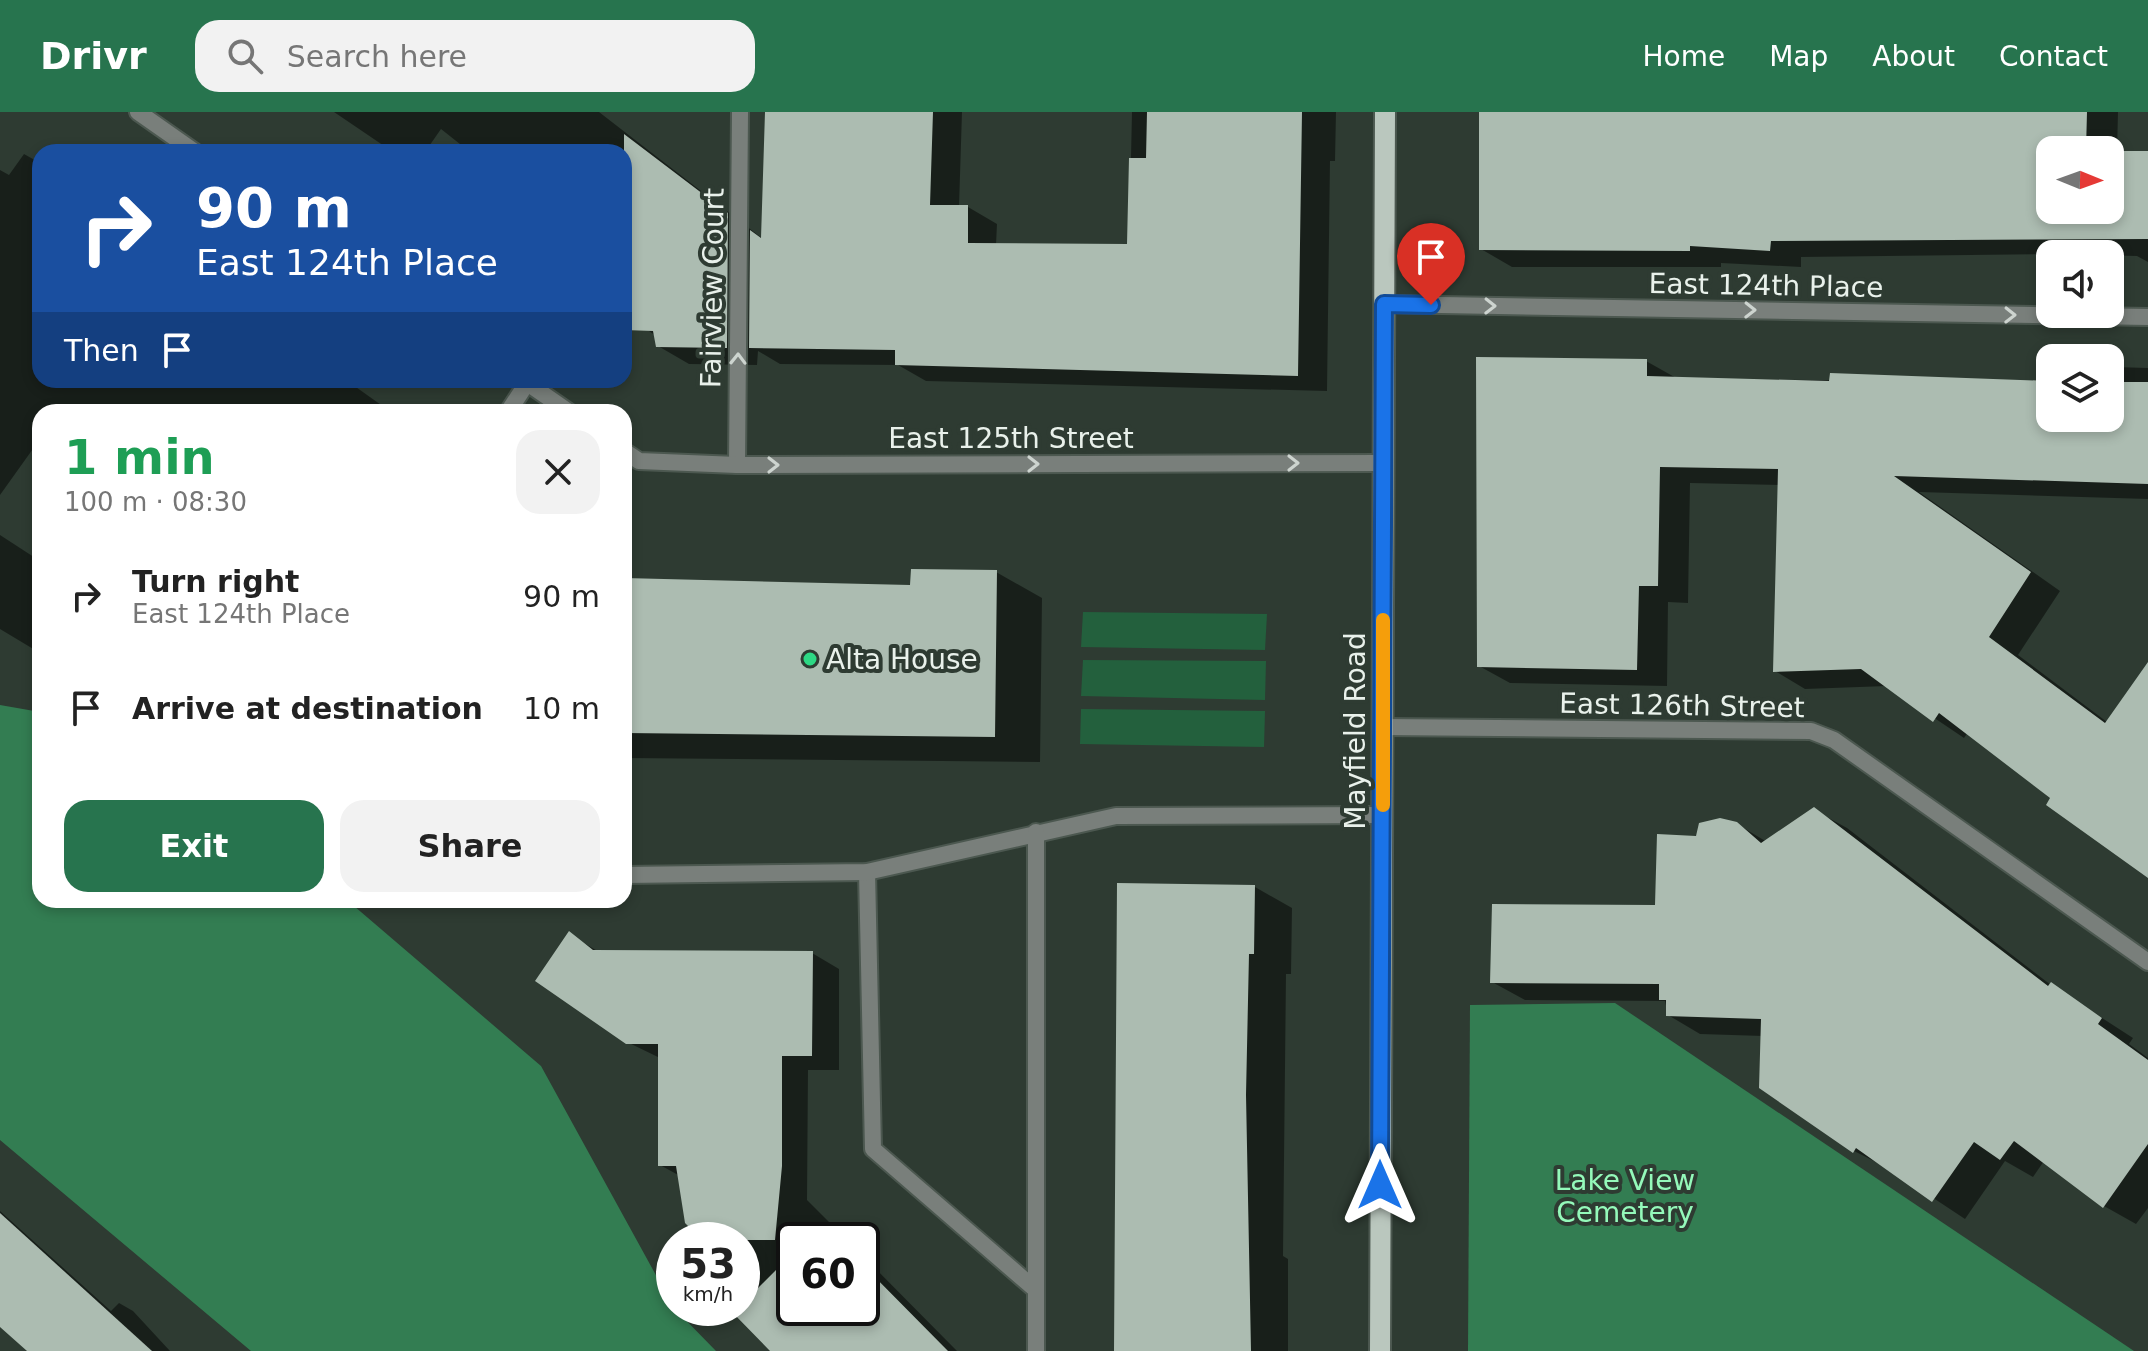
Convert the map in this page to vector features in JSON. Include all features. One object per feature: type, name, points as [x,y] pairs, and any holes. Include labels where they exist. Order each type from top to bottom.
[{"type":"main road","name":"Mayfield Road","points":[[1380,1351],[1385,112]]},
{"type":"street","points":[[138,112],[184,144]]},
{"type":"street","name":"Fairview Court","points":[[737,465],[740,112]]},
{"type":"street","name":"East 124th Place","points":[[1384,304],[2148,317]]},
{"type":"street","points":[[535,388],[558,404]]},
{"type":"street","name":"East 125th Street","points":[[632,456],[639,461],[737,465],[1383,463]]},
{"type":"street","name":"East 126th Street","points":[[1383,727],[1811,731],[1834,740],[2148,962]]},
{"type":"street","points":[[632,875],[867,872],[1116,816],[1383,815]]},
{"type":"street","points":[[1036,832],[1036,1351]]},
{"type":"street","points":[[867,872],[873,1149],[1036,1290]]},
{"type":"green space","points":[[1083,612],[1267,614],[1265,650],[1081,647]]},
{"type":"green space","points":[[1083,660],[1266,661],[1265,700],[1081,696]]},
{"type":"green space","points":[[0,705],[32,711],[32,908],[356,908],[541,1066],[656,1275],[656,1326],[692,1326],[716,1351],[251,1351],[0,1140]]},
{"type":"green space","points":[[1081,709],[1265,711],[1264,747],[1080,744]]},
{"type":"green space","name":"Lake View Cemetery","points":[[1615,1003],[2134,1351],[1468,1351],[1470,1005]]},
{"type":"building","points":[[765,112],[933,112],[930,205],[968,205],[968,243],[1127,244],[1129,158],[1146,158],[1147,112],[1302,112],[1298,376],[895,365],[895,350],[749,348],[750,230],[761,238]]},
{"type":"building","points":[[1479,112],[2087,112],[2086,136],[2036,136],[2036,224],[2124,224],[2124,151],[2148,151],[2148,239],[1771,241],[1770,251],[1690,246],[1690,251],[1479,250]]},
{"type":"building","points":[[624,134],[728,213],[727,348],[656,347],[653,331],[632,330],[632,144],[624,144]]},
{"type":"building","points":[[1476,357],[1647,359],[1647,376],[1829,381],[1830,373],[2036,380],[2036,432],[2124,432],[2124,382],[2148,382],[2148,484],[1894,476],[2031,572],[1989,637],[2105,723],[2148,662],[2148,878],[2046,805],[2050,798],[1939,713],[1933,722],[1861,669],[1773,672],[1778,469],[1660,467],[1658,586],[1639,586],[1637,670],[1477,667]]},
{"type":"building","name":"Alta House","points":[[911,569],[997,570],[995,737],[632,733],[632,578],[910,585]]},
{"type":"building","points":[[1814,807],[2048,986],[2051,982],[2102,1018],[2098,1024],[2148,1060],[2148,1144],[2103,1208],[2014,1141],[2000,1160],[1974,1142],[1932,1202],[1856,1148],[1853,1153],[1759,1088],[1761,1019],[1666,1016],[1666,1000],[1659,1000],[1659,984],[1490,983],[1492,904],[1655,905],[1657,834],[1696,836],[1699,823],[1720,818],[1737,822],[1761,843]]},
{"type":"building","points":[[1117,883],[1255,885],[1254,954],[1249,954],[1246,1095],[1251,1351],[1114,1351]]},
{"type":"building","points":[[569,931],[593,950],[813,951],[812,1056],[782,1056],[782,1166],[775,1240],[760,1240],[760,1222],[685,1222],[676,1166],[658,1166],[658,1044],[626,1044],[535,981]]},
{"type":"building","points":[[0,1213],[152,1351],[27,1351],[0,1327]]},
{"type":"building","points":[[776,1270],[776,1326],[880,1326],[880,1282],[948,1351],[770,1351],[746,1326],[760,1326],[760,1286]]},
{"type":"slow traffic","points":[[1383,620],[1383,805]]},
{"type":"place","name":"Alta House","points":[[810,659]]},
{"type":"route","points":[[1380,1185],[1384,304],[1431,305]]}]
